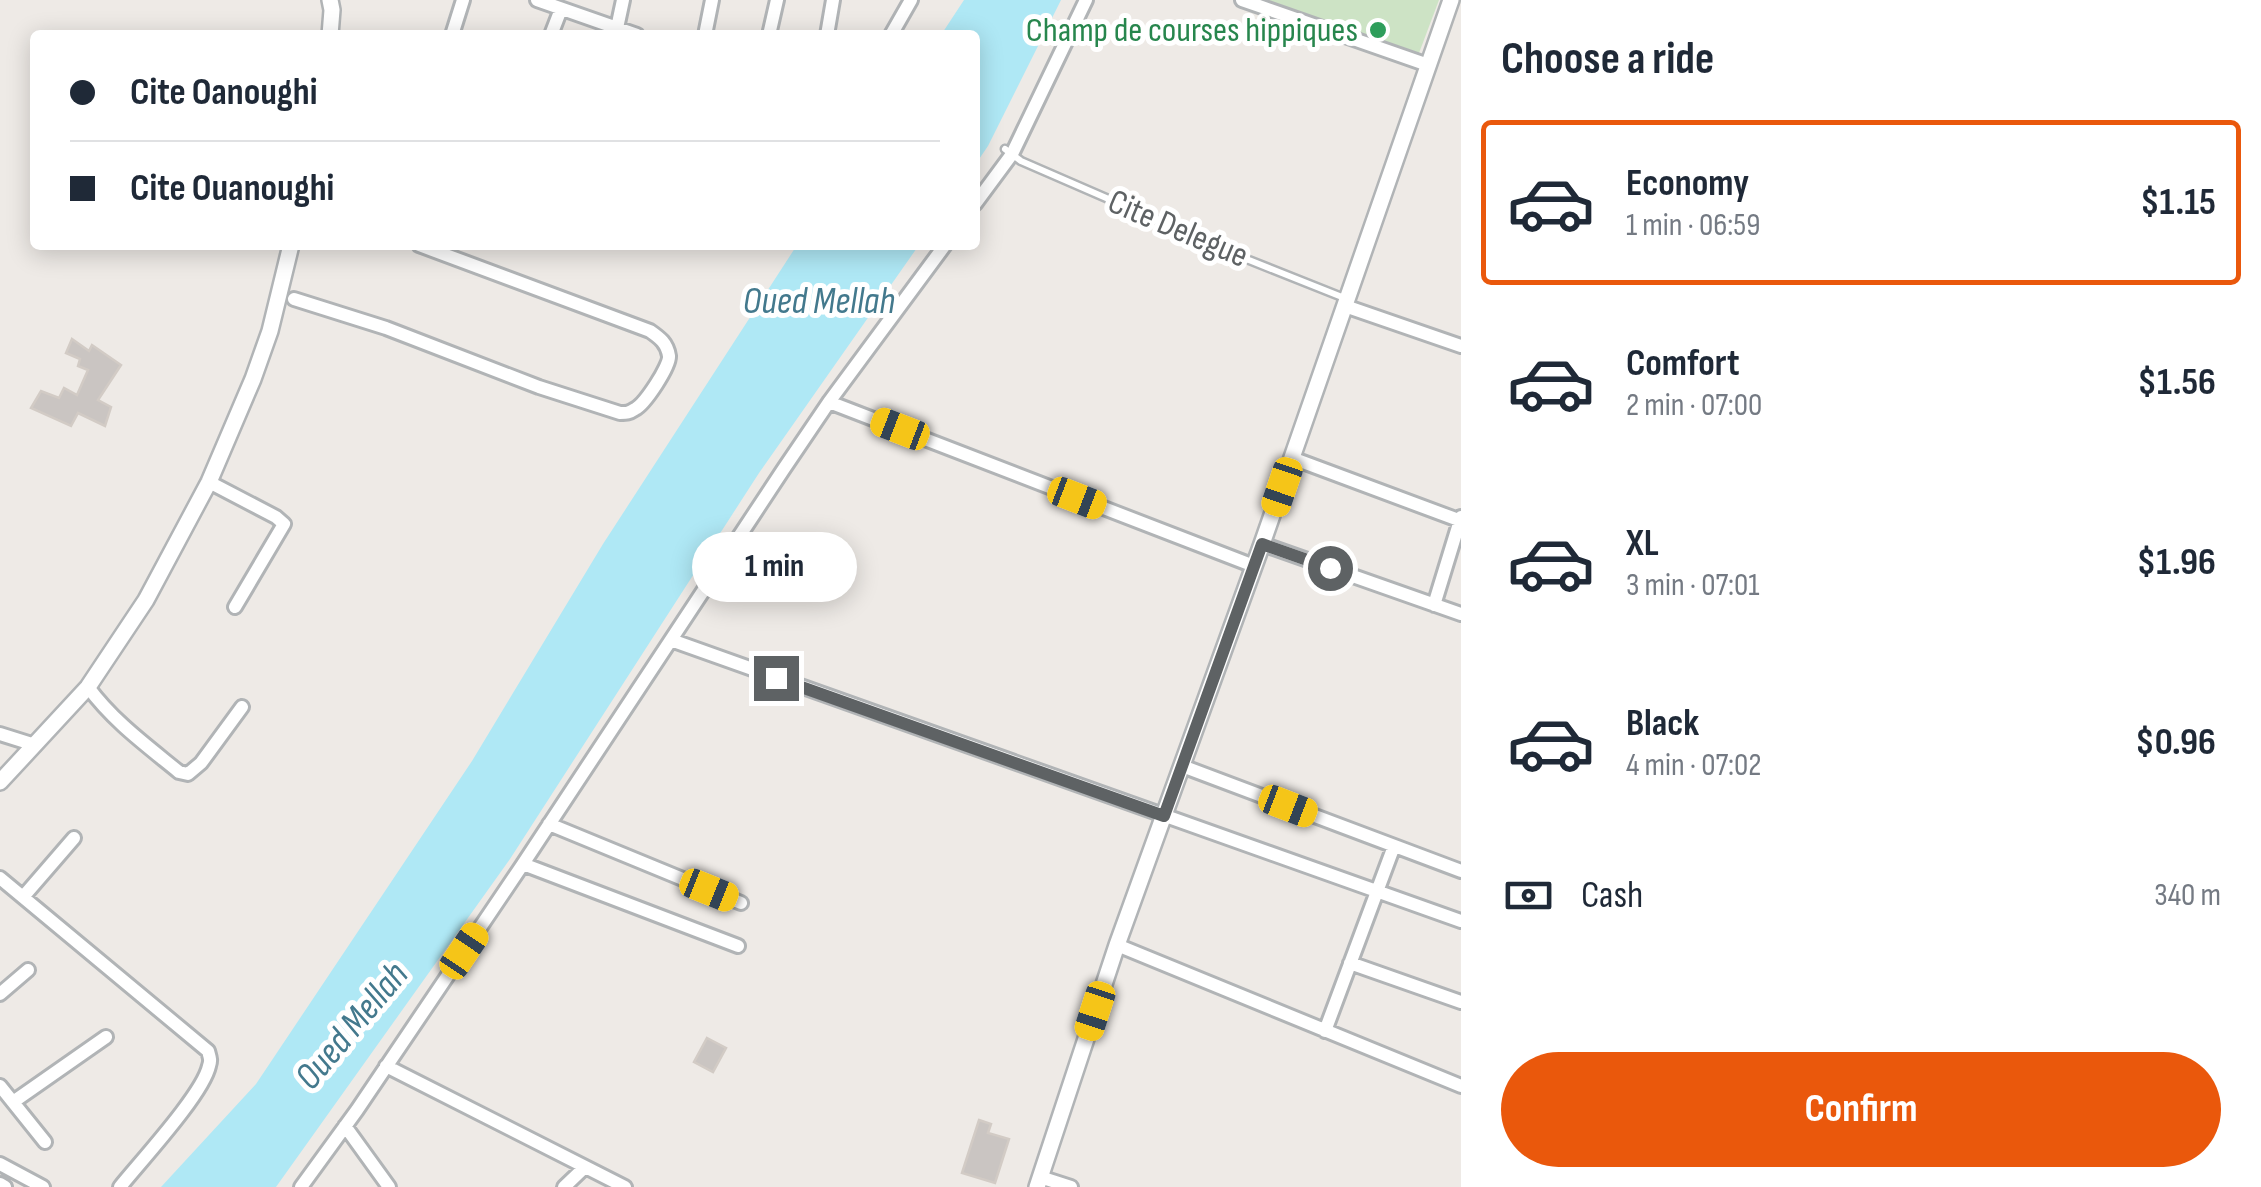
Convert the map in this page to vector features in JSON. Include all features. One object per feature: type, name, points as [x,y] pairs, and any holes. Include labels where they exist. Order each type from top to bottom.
[{"type":"street","points":[[330,0],[330,30]]},
{"type":"street","points":[[454,30],[463,0]]},
{"type":"street","points":[[536,0],[623,30]]},
{"type":"street","points":[[617,28],[623,0]]},
{"type":"street","points":[[706,30],[712,0]]},
{"type":"street","points":[[770,30],[777,0]]},
{"type":"street","points":[[828,30],[834,0]]},
{"type":"street","points":[[895,30],[911,0]]},
{"type":"street","points":[[980,196],[1008,152],[1086,0]]},
{"type":"street","points":[[1242,0],[1428,65]]},
{"type":"street","points":[[1071,1187],[1038,1182],[1450,0]]},
{"type":"street","points":[[553,30],[561,8]]},
{"type":"street","points":[[0,782],[88,687],[146,600],[209,482],[270,331],[290,250]]},
{"type":"street","points":[[294,299],[620,413],[640,406],[669,363],[669,352],[650,330],[434,250]]},
{"type":"street","points":[[301,1187],[523,864],[829,402],[941,250]]},
{"type":"street","name":"Cite Delegue","points":[[1346,302],[1461,346]]},
{"type":"street","points":[[829,402],[1254,566]]},
{"type":"street","points":[[1292,458],[1461,520],[1434,605]]},
{"type":"street","points":[[209,482],[276,516],[284,524],[235,607]]},
{"type":"street","points":[[1262,544],[1461,614]]},
{"type":"street","points":[[671,640],[1461,921]]},
{"type":"street","points":[[88,687],[135,736],[179,772],[188,774],[201,763],[242,707]]},
{"type":"street","points":[[0,734],[35,744]]},
{"type":"street","points":[[1182,766],[1461,871]]},
{"type":"street","points":[[549,824],[741,903]]},
{"type":"street","points":[[23,897],[74,838]]},
{"type":"street","points":[[1326,1031],[1394,846]]},
{"type":"street","points":[[523,864],[738,946]]},
{"type":"street","points":[[0,878],[208,1051],[210,1066],[204,1078],[120,1187]]},
{"type":"street","points":[[1118,945],[1461,1086]]},
{"type":"street","points":[[1350,964],[1461,1002]]},
{"type":"street","points":[[0,994],[28,970]]},
{"type":"street","points":[[13,1102],[106,1037]]},
{"type":"street","points":[[386,1066],[625,1187]]},
{"type":"street","points":[[0,1086],[45,1142]]},
{"type":"street","points":[[345,1126],[389,1187]]},
{"type":"street","points":[[0,1164],[43,1187]]},
{"type":"street","points":[[564,1187],[585,1167]]},
{"type":"lane","name":"Cite Delegue","points":[[1008,152],[1346,302]]},
{"type":"green space","name":"Champ de courses hippiques","points":[[1242,0],[1439,0],[1416,61]]},
{"type":"water","points":[[964,0],[1061,0],[980,158],[980,30],[944,30]]},
{"type":"water","name":"Oued Mellah","points":[[794,250],[915,250],[759,473],[510,859],[276,1187],[161,1187],[256,1084],[472,761],[603,544]]},
{"type":"building","points":[[72,339],[89,351],[92,345],[121,365],[98,400],[111,407],[105,426],[78,413],[71,426],[31,408],[41,391],[59,398],[64,388],[77,395],[88,370],[78,366],[80,359],[66,353]]},
{"type":"building","points":[[707,1038],[726,1048],[713,1072],[694,1062]]},
{"type":"building","points":[[979,1120],[991,1124],[988,1133],[1009,1139],[995,1183],[962,1173]]},
{"type":"place","name":"Champ de courses hippiques","points":[[1378,30]]},
{"type":"route","points":[[776,678],[1164,816],[1262,544],[1330,568]]}]
